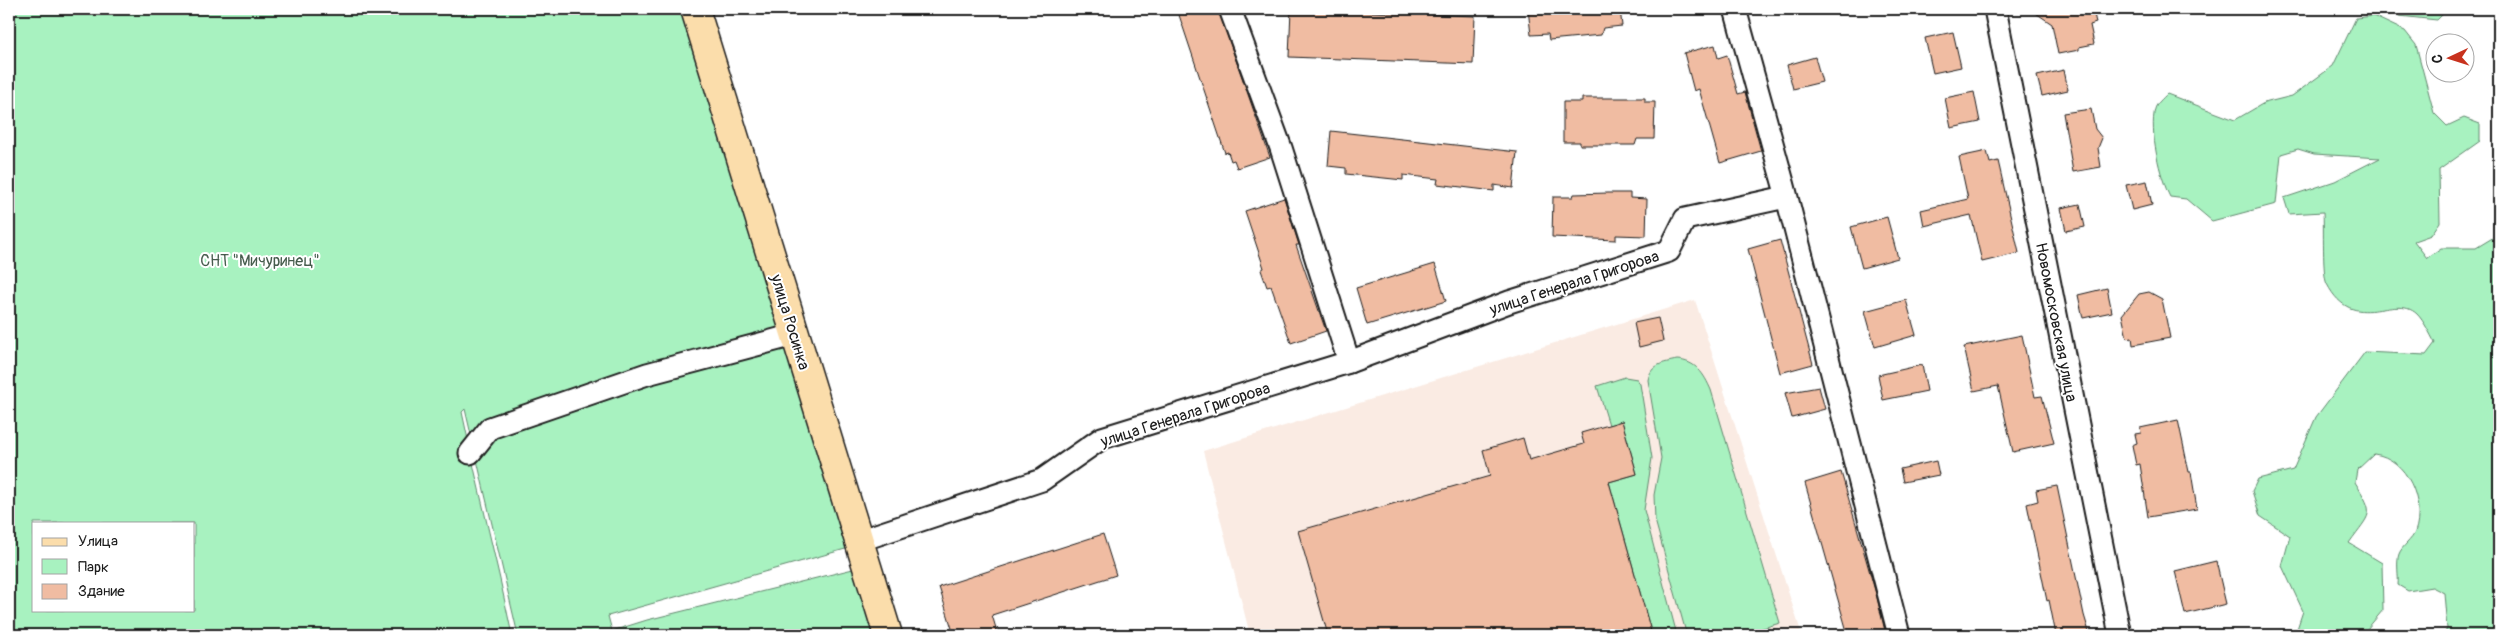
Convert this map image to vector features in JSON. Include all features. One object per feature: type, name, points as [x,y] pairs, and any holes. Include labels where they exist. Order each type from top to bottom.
[{"type":"main road","name":"улица Росинка","points":[[694,9],[888,635]]},
{"type":"street","points":[[1230,9],[1281,148],[1349,362]]},
{"type":"street","points":[[1735,9],[1786,197],[1899,635]]},
{"type":"street","name":"Новомосковская улица","points":[[1995,9],[2120,635]]},
{"type":"street","name":"улица Генерала Григорова","points":[[858,541],[1042,480],[1102,438],[1349,362],[1509,302],[1669,251],[1685,219],[1786,197]]},
{"type":"street","points":[[470,453],[490,428],[647,374],[794,335]]},
{"type":"shaded area","points":[[1695,300],[1802,635],[1250,635],[1203,451]]},
{"type":"green space","name":"СНТ \"Мичуринец\"","points":[[9,9],[693,9],[863,544],[608,616],[612,631],[647,620],[865,566],[886,635],[518,635],[465,409],[462,412],[512,635],[9,635]]},
{"type":"green space","points":[[2395,9],[2448,9],[2437,20],[2399,16]]},
{"type":"green space","points":[[2373,16],[2405,31],[2416,45],[2434,113],[2447,126],[2464,118],[2480,124],[2480,141],[2439,170],[2440,222],[2431,235],[2414,241],[2427,258],[2441,248],[2476,248],[2499,234],[2499,635],[2443,635],[2447,629],[2444,593],[2432,587],[2408,591],[2398,585],[2398,557],[2400,551],[2412,538],[2418,520],[2416,495],[2411,483],[2396,464],[2386,457],[2374,454],[2357,470],[2355,482],[2366,502],[2368,514],[2349,543],[2382,563],[2383,610],[2362,635],[2295,635],[2303,611],[2282,566],[2290,536],[2260,516],[2252,491],[2258,479],[2293,470],[2316,417],[2365,352],[2426,355],[2435,343],[2420,317],[2408,309],[2397,307],[2361,311],[2349,308],[2338,299],[2325,279],[2323,212],[2289,214],[2284,198],[2335,181],[2380,158],[2314,154],[2298,149],[2281,154],[2276,204],[2212,221],[2186,199],[2170,197],[2156,154],[2153,129],[2155,109],[2167,94],[2235,120],[2264,103],[2292,96],[2333,66],[2356,18]]},
{"type":"green space","points":[[1677,360],[1689,363],[1698,369],[1711,390],[1780,623],[1739,635],[1690,635],[1685,629],[1655,520],[1654,495],[1661,458],[1648,380],[1655,367],[1662,363]]},
{"type":"green space","points":[[1625,377],[1637,379],[1640,384],[1652,458],[1644,510],[1677,635],[1652,635],[1609,482],[1637,474],[1622,421],[1609,425],[1597,386]]},
{"type":"green space","points":[[2403,630],[2425,635],[2388,635],[2391,632]]},
{"type":"building","points":[[1177,9],[1218,9],[1270,157],[1237,168],[1234,160],[1231,161],[1228,152],[1225,153]]},
{"type":"building","points":[[1291,9],[1475,16],[1473,64],[1289,57]]},
{"type":"building","points":[[1528,9],[1620,9],[1622,26],[1603,28],[1601,35],[1549,40],[1548,34],[1531,35]]},
{"type":"building","points":[[2030,9],[2093,9],[2096,23],[2090,25],[2094,44],[2079,47],[2079,50],[2058,54],[2052,24]]},
{"type":"building","points":[[1953,32],[1961,67],[1933,73],[1925,38]]},
{"type":"building","points":[[1715,45],[1718,58],[1727,55],[1738,94],[1745,92],[1761,151],[1720,163],[1699,89],[1694,91],[1684,53]]},
{"type":"building","points":[[1815,57],[1822,82],[1793,89],[1787,65]]},
{"type":"building","points":[[2064,70],[2068,90],[2042,96],[2037,76]]},
{"type":"building","points":[[1974,92],[1980,122],[1951,128],[1945,98]]},
{"type":"building","points":[[1582,98],[1645,98],[1645,102],[1655,102],[1654,139],[1637,139],[1635,145],[1580,145],[1580,142],[1563,142],[1563,102],[1582,102]]},
{"type":"building","points":[[2091,109],[2095,129],[2102,138],[2098,148],[2101,167],[2073,172],[2063,113]]},
{"type":"building","points":[[1331,131],[1517,152],[1513,188],[1494,185],[1494,191],[1437,184],[1438,179],[1403,175],[1403,180],[1346,174],[1346,168],[1328,166]]},
{"type":"building","points":[[1987,151],[1990,163],[1998,161],[2019,253],[1982,262],[1971,215],[1924,226],[1921,210],[1968,199],[1959,157]]},
{"type":"building","points":[[2147,181],[2152,205],[2132,210],[2126,185]]},
{"type":"building","points":[[1630,193],[1630,198],[1647,199],[1646,236],[1616,235],[1616,240],[1552,237],[1553,197]]},
{"type":"building","points":[[1284,198],[1299,245],[1296,245],[1326,331],[1291,343],[1271,286],[1267,287],[1261,270],[1264,268],[1245,211]]},
{"type":"building","points":[[2080,204],[2085,227],[2066,231],[2061,208]]},
{"type":"building","points":[[1887,217],[1898,258],[1862,268],[1851,227]]},
{"type":"building","points":[[1780,240],[1813,364],[1780,373],[1748,249]]},
{"type":"building","points":[[1435,264],[1446,301],[1367,325],[1356,288]]},
{"type":"building","points":[[2107,288],[2112,312],[2083,318],[2078,295]]},
{"type":"building","points":[[2149,292],[2162,299],[2170,338],[2133,345],[2132,337],[2127,338],[2122,315],[2139,294]]},
{"type":"building","points":[[1906,300],[1916,335],[1875,347],[1865,311]]},
{"type":"building","points":[[1658,318],[1663,341],[1639,347],[1634,323]]},
{"type":"building","points":[[2022,335],[2035,397],[2042,396],[2054,443],[2013,452],[1998,386],[1974,391],[1964,347]]},
{"type":"building","points":[[1922,365],[1927,391],[1883,400],[1878,375]]},
{"type":"building","points":[[1819,387],[1825,409],[1792,418],[1785,393]]},
{"type":"building","points":[[2178,420],[2189,472],[2191,472],[2197,509],[2148,517],[2140,464],[2136,465],[2132,445],[2137,443],[2135,434],[2141,433],[2140,428]]},
{"type":"building","points":[[1622,421],[1637,474],[1609,482],[1652,635],[1328,635],[1298,531],[1490,476],[1483,450],[1523,438],[1529,460],[1584,444],[1581,433]]},
{"type":"building","points":[[1936,461],[1939,475],[1903,482],[1900,469]]},
{"type":"building","points":[[1841,472],[1886,635],[1848,635],[1805,483]]},
{"type":"building","points":[[2057,486],[2084,615],[2090,635],[2056,635],[2049,600],[2047,601],[2027,504],[2038,501],[2036,490]]},
{"type":"building","points":[[1103,534],[1116,575],[992,615],[998,635],[954,635],[939,587]]},
{"type":"building","points":[[2216,561],[2226,604],[2185,614],[2175,571]]}]
